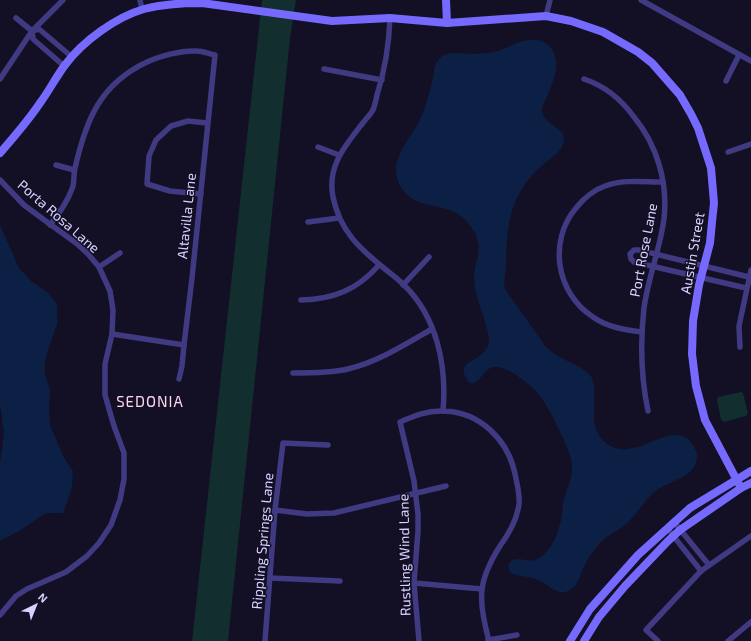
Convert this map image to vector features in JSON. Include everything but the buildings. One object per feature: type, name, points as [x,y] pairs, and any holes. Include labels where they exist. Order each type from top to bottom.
[{"type":"street","points":[[0,79],[32,31],[63,0]]},
{"type":"street","points":[[140,0],[142,10]]},
{"type":"street","points":[[446,0],[447,23]]},
{"type":"street","points":[[546,16],[550,0]]},
{"type":"street","points":[[641,0],[751,61]]},
{"type":"street","name":"Austin Street","points":[[0,153],[40,103],[64,66],[72,57],[100,32],[118,21],[142,10],[174,4],[202,3],[332,21],[390,18],[447,23],[546,16],[590,26],[618,39],[652,63],[680,96],[698,128],[711,168],[714,203],[710,243],[701,277],[693,321],[692,354],[696,386],[705,420],[741,488]]},
{"type":"street","points":[[16,18],[32,31],[33,39],[64,66]]},
{"type":"street","points":[[390,18],[382,80],[373,110],[339,155],[332,180],[333,196],[339,218],[353,241],[379,265],[403,284],[421,308],[432,329],[442,362],[444,386],[443,411],[464,414],[488,427],[496,434],[508,452],[515,470],[519,496],[516,516],[508,535],[487,568],[482,589],[482,608],[488,640],[517,635]]},
{"type":"street","points":[[32,31],[39,29],[72,57]]},
{"type":"street","name":"Altavilla Lane","points":[[74,170],[84,132],[91,115],[100,99],[111,86],[138,67],[168,55],[197,51],[215,55],[192,278],[182,366],[179,379]]},
{"type":"street","points":[[726,81],[739,54]]},
{"type":"street","points":[[324,69],[382,80]]},
{"type":"street","name":"Port Rose Lane","points":[[584,79],[604,87],[620,102],[643,128],[654,147],[663,182],[665,202],[664,219],[644,308],[642,332],[642,371],[648,411]]},
{"type":"street","points":[[201,194],[164,189],[146,184],[149,156],[156,140],[171,126],[188,121],[207,123]]},
{"type":"street","points":[[728,152],[751,144]]},
{"type":"street","points":[[318,148],[339,155]]},
{"type":"street","points":[[50,225],[59,215],[73,187],[74,170],[56,166]]},
{"type":"street","name":"Porta Rosa Lane","points":[[0,180],[24,205],[76,243],[88,254],[99,267],[110,291],[113,310],[112,334],[105,364],[105,395],[124,453],[124,479],[120,500],[115,517],[99,543],[88,556],[66,572],[27,589],[16,596],[0,615]]},
{"type":"street","points":[[642,332],[618,328],[600,321],[588,314],[577,304],[565,287],[561,275],[559,258],[560,242],[566,223],[573,212],[581,202],[596,190],[619,182],[663,182]]},
{"type":"street","points":[[308,222],[339,218]]},
{"type":"street","points":[[746,288],[634,262],[631,259],[630,254],[632,251],[636,250],[749,277]]},
{"type":"street","points":[[99,267],[120,253]]},
{"type":"street","points":[[403,284],[429,256]]},
{"type":"street","points":[[301,300],[330,297],[345,292],[357,286],[369,277],[379,265]]},
{"type":"street","points":[[740,347],[739,326],[751,270]]},
{"type":"street","points":[[293,373],[316,373],[348,369],[370,362],[432,329]]},
{"type":"street","points":[[112,334],[184,345]]},
{"type":"street","name":"Rustling Wind Lane","points":[[419,641],[414,583],[418,530],[416,492],[400,422],[415,416],[443,411]]},
{"type":"street","name":"Rippling Springs Lane","points":[[265,641],[275,510],[283,443],[328,445]]},
{"type":"street","points":[[570,641],[590,609],[638,555],[690,508],[751,471]]},
{"type":"street","points":[[584,641],[599,617],[625,586],[680,530],[741,488],[751,483]]},
{"type":"street","points":[[275,510],[307,514],[334,513],[446,486]]},
{"type":"street","points":[[674,522],[709,564]]},
{"type":"street","points":[[667,528],[701,571]]},
{"type":"street","points":[[658,641],[646,630],[701,571],[751,536]]},
{"type":"street","points":[[270,578],[340,581]]},
{"type":"street","points":[[414,583],[482,589]]},
{"type":"street","points":[[728,641],[751,622]]},
{"type":"green space","points":[[262,0],[296,0],[290,38],[228,641],[192,641]]},
{"type":"green space","points":[[741,392],[743,393],[748,413],[746,416],[724,422],[721,420],[717,400],[718,397]]},
{"type":"water","points":[[528,40],[543,41],[554,52],[556,58],[556,70],[553,83],[543,105],[542,112],[543,116],[548,122],[561,131],[564,140],[560,150],[538,169],[527,182],[518,195],[514,205],[509,224],[504,280],[505,289],[546,347],[556,355],[583,369],[591,376],[594,384],[594,423],[596,430],[606,443],[619,449],[630,449],[673,435],[682,436],[690,441],[697,454],[696,462],[689,473],[657,490],[628,522],[608,536],[601,543],[588,560],[575,586],[565,592],[560,592],[535,579],[513,574],[510,572],[508,566],[510,562],[516,559],[531,561],[540,558],[548,551],[554,541],[558,532],[563,503],[572,470],[571,458],[568,450],[554,420],[541,398],[530,386],[510,371],[494,367],[487,370],[480,379],[474,383],[468,381],[465,376],[464,368],[469,362],[480,356],[486,350],[489,342],[486,324],[476,294],[474,278],[479,251],[478,240],[467,222],[458,214],[410,198],[401,187],[396,172],[396,164],[400,154],[418,123],[427,102],[435,65],[442,56],[455,53],[477,54],[494,52]]},
{"type":"water","points":[[0,225],[19,268],[31,281],[47,292],[57,304],[57,324],[45,362],[45,374],[50,390],[50,425],[64,458],[73,471],[72,488],[63,513],[46,513],[19,531],[0,541],[0,462],[4,433],[0,404]]},
{"type":"district","name":"SEDONIA","points":[[150,401]]}]
